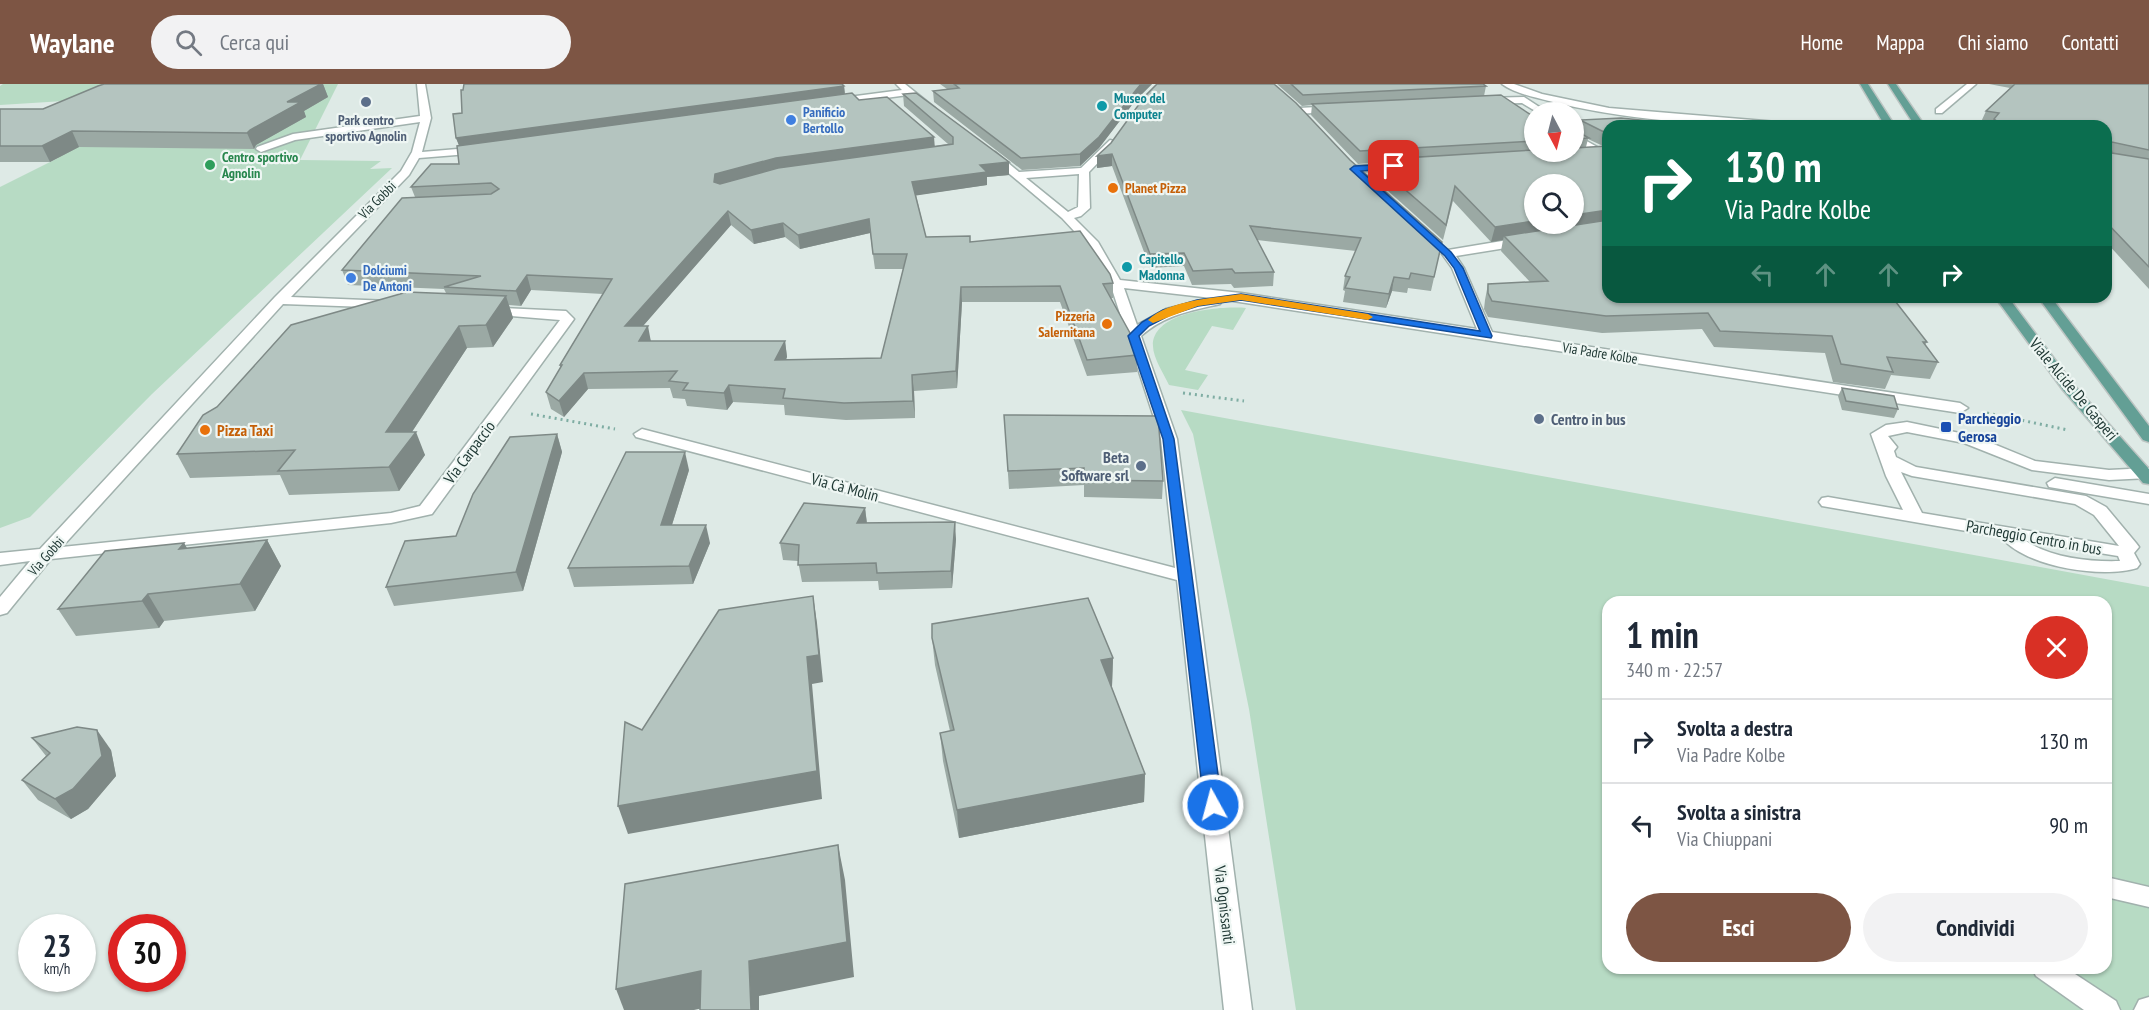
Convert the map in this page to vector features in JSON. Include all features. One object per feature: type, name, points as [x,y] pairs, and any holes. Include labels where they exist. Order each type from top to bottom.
[{"type":"main road","points":[[1864,84],[1886,120]]},
{"type":"main road","points":[[1892,84],[1916,120]]},
{"type":"main road","name":"Viale Alcide De Gasperi","points":[[2005,303],[2068,387],[2147,475]]},
{"type":"main road","name":"Viale Alcide De Gasperi","points":[[2048,303],[2149,437]]},
{"type":"street","points":[[421,84],[426,118],[417,155],[489,149]]},
{"type":"street","points":[[900,84],[938,114]]},
{"type":"street","points":[[1498,84],[1527,102]]},
{"type":"street","points":[[1506,84],[1547,99],[1587,107],[1725,120]]},
{"type":"street","points":[[1939,111],[1972,84]]},
{"type":"street","points":[[822,104],[886,99],[909,92]]},
{"type":"street","points":[[1477,101],[1524,100],[1633,120]]},
{"type":"street","points":[[1299,111],[1352,108]]},
{"type":"street","points":[[1586,117],[1610,117]]},
{"type":"street","points":[[261,149],[276,141],[303,135],[426,118]]},
{"type":"street","points":[[1019,175],[1084,171],[1106,152],[1119,133]]},
{"type":"street","points":[[1584,143],[1602,153]]},
{"type":"street","name":"Via Ognissanti","points":[[986,150],[1066,216],[1094,245],[1116,283],[1168,439],[1238,1010]]},
{"type":"street","name":"Via Gobbi","points":[[0,609],[46,554],[280,300],[368,208],[405,173],[417,155]]},
{"type":"street","points":[[1586,155],[1602,155]]},
{"type":"street","points":[[1354,169],[1405,166]]},
{"type":"street","points":[[1066,216],[1077,214],[1084,208],[1084,171]]},
{"type":"street","points":[[368,208],[391,207]]},
{"type":"street","points":[[1487,336],[1458,268],[1444,250],[1542,239]]},
{"type":"street","name":"Via Padre Kolbe","points":[[1116,283],[1241,297],[1960,408]]},
{"type":"street","name":"Via Padre Kolbe","points":[[1133,336],[1145,324],[1166,312],[1197,303],[1241,297]]},
{"type":"street","points":[[280,300],[409,306]]},
{"type":"street","name":"Via Carpaccio","points":[[0,559],[391,518],[426,510],[567,320],[561,314],[468,309]]},
{"type":"street","points":[[1916,517],[1894,476],[1880,434],[1892,428],[1907,427],[1968,439],[2032,465],[2109,476],[2147,475]]},
{"type":"street","name":"Via Cà Molin","points":[[642,434],[1186,577]]},
{"type":"street","points":[[1886,452],[1911,459],[2149,499]]},
{"type":"street","name":"Parcheggio Centro in bus","points":[[1828,502],[2005,532],[2024,548],[2046,556],[2109,567],[2126,568],[2131,564],[2124,551],[2130,547],[2100,511],[2080,500],[1912,471],[1886,452]]},
{"type":"street","points":[[2112,888],[2149,897]]},
{"type":"street","points":[[2054,974],[2106,1010]]},
{"type":"path","points":[[1173,392],[1244,401]]},
{"type":"path","points":[[1960,408],[2074,432],[2112,435]]},
{"type":"path","points":[[502,409],[642,434]]},
{"type":"green space","points":[[3,84],[338,84],[300,160],[381,161],[370,169],[392,168],[152,394],[30,517],[0,528],[0,187],[58,158],[80,100],[0,105],[0,86]]},
{"type":"green space","points":[[1221,308],[1246,308],[1233,330],[1212,326],[1185,370],[1208,375],[1198,390],[1169,385],[1153,351],[1156,334],[1164,325],[1190,313]]},
{"type":"green space","points":[[1181,410],[2149,587],[2149,1010],[1296,1010],[1249,709],[1193,434]]},
{"type":"building","points":[[104,84],[321,84],[287,102],[301,102],[247,133],[72,131],[42,146],[0,146],[0,109],[43,109]]},
{"type":"building","points":[[464,84],[842,84],[844,86],[456,138],[453,114],[462,113],[461,90]]},
{"type":"building","points":[[954,84],[1141,84],[1099,137],[1080,154],[1021,158],[933,91],[959,88]]},
{"type":"building","points":[[1157,84],[1274,84],[1296,103],[1350,160],[1442,242],[1434,277],[1411,273],[1409,279],[1394,277],[1389,294],[1345,288],[1350,277],[1345,276],[1361,238],[1250,226],[1274,272],[1235,273],[1232,269],[1193,271],[1184,253],[1150,254],[1112,154],[1097,156],[1111,143],[1145,96]]},
{"type":"building","points":[[1291,84],[1483,84],[1486,86],[1303,95]]},
{"type":"building","points":[[2015,84],[2149,84],[2149,150],[2112,142],[2112,120],[1995,120],[1999,113],[1986,111]]},
{"type":"building","points":[[852,93],[859,100],[887,97],[934,137],[776,158],[715,174],[714,182],[720,184],[778,168],[953,144],[953,137],[903,94],[916,93],[1009,162],[980,165],[987,172],[912,182],[926,237],[970,236],[970,242],[1080,231],[1110,274],[1113,283],[1103,284],[1130,333],[1137,355],[1087,360],[1060,286],[961,287],[956,371],[912,375],[913,401],[844,403],[783,398],[785,389],[729,385],[724,393],[683,390],[688,383],[669,381],[677,371],[584,373],[559,401],[546,392],[612,279],[527,275],[516,291],[444,287],[481,276],[342,270],[402,198],[491,194],[499,189],[491,183],[411,187],[431,164],[459,164],[457,146]],"holes":[[[728,211],[751,230],[783,223],[798,235],[869,219],[873,254],[907,254],[881,358],[775,360],[785,341],[639,341],[648,326],[625,326]]]},
{"type":"building","points":[[1501,95],[1524,110],[1524,142],[1360,151],[1312,104]]},
{"type":"building","points":[[1621,118],[1640,120],[1602,120],[1602,131],[1584,122],[1584,120]]},
{"type":"building","points":[[1602,146],[1602,211],[1584,214],[1584,174],[1524,174],[1524,223],[1495,227],[1455,186],[1446,225],[1371,160],[1524,151],[1524,162],[1584,162],[1584,147]]},
{"type":"building","points":[[2112,153],[2149,159],[2149,267],[2112,228]]},
{"type":"building","points":[[1602,221],[1602,303],[1897,303],[1927,342],[1923,342],[1938,362],[1887,357],[1893,372],[1841,364],[1832,336],[1720,331],[1708,313],[1606,316],[1492,301],[1488,293],[1488,284],[1548,281],[1504,236],[1524,233],[1584,234],[1584,224]]},
{"type":"building","points":[[407,292],[506,296],[486,325],[459,326],[386,432],[416,432],[389,467],[278,471],[295,450],[177,454],[203,415],[217,407],[291,325]]},
{"type":"building","points":[[1842,388],[1894,396],[1898,409],[1846,401]]},
{"type":"building","points":[[1004,415],[1158,416],[1163,481],[1084,480],[1084,468],[1008,471]]},
{"type":"building","points":[[557,434],[516,572],[386,587],[405,541],[456,536],[473,494],[510,437]]},
{"type":"building","points":[[626,452],[685,452],[661,525],[706,525],[689,566],[568,568]]},
{"type":"building","points":[[804,503],[865,508],[857,523],[955,522],[951,571],[877,573],[876,563],[798,565],[799,545],[780,543]]},
{"type":"building","points":[[267,540],[240,584],[148,594],[142,601],[58,609],[105,551],[184,543],[179,549]]},
{"type":"building","points":[[813,596],[819,655],[807,657],[817,771],[618,806],[625,722],[642,730],[719,610]]},
{"type":"building","points":[[1088,598],[1113,658],[1101,660],[1145,774],[957,810],[940,733],[954,730],[932,638],[932,624]]},
{"type":"building","points":[[77,727],[97,730],[102,756],[73,789],[55,799],[22,780],[50,753],[32,738]]},
{"type":"building","points":[[838,845],[847,942],[749,961],[751,1010],[700,1010],[701,971],[616,989],[625,884]]},
{"type":"slow traffic","points":[[1153,320],[1166,312],[1197,303],[1241,297],[1368,317]]},
{"type":"place","name":"Park centro sportivo Agnolin","points":[[366,102]]},
{"type":"place","name":"Museo del Computer","points":[[1102,106]]},
{"type":"place","name":"Panificio Bertollo","points":[[791,120]]},
{"type":"place","name":"Centro sportivo Agnolin","points":[[210,165]]},
{"type":"place","name":"Planet Pizza","points":[[1113,188]]},
{"type":"place","name":"Capitello Madonna","points":[[1127,267]]},
{"type":"place","name":"Dolciumi De Antoni","points":[[351,278]]},
{"type":"place","name":"Pizzeria Salernitana","points":[[1107,324]]},
{"type":"place","name":"Centro in bus","points":[[1539,419]]},
{"type":"place","name":"Parcheggio Gerosa","points":[[1946,427]]},
{"type":"place","name":"Pizza Taxi","points":[[205,430]]},
{"type":"place","name":"Beta Software srl","points":[[1141,466]]},
{"type":"route","points":[[1213,805],[1168,439],[1133,336],[1145,324],[1166,312],[1197,303],[1241,297],[1487,336],[1458,268],[1448,254],[1354,169],[1394,166]]}]
